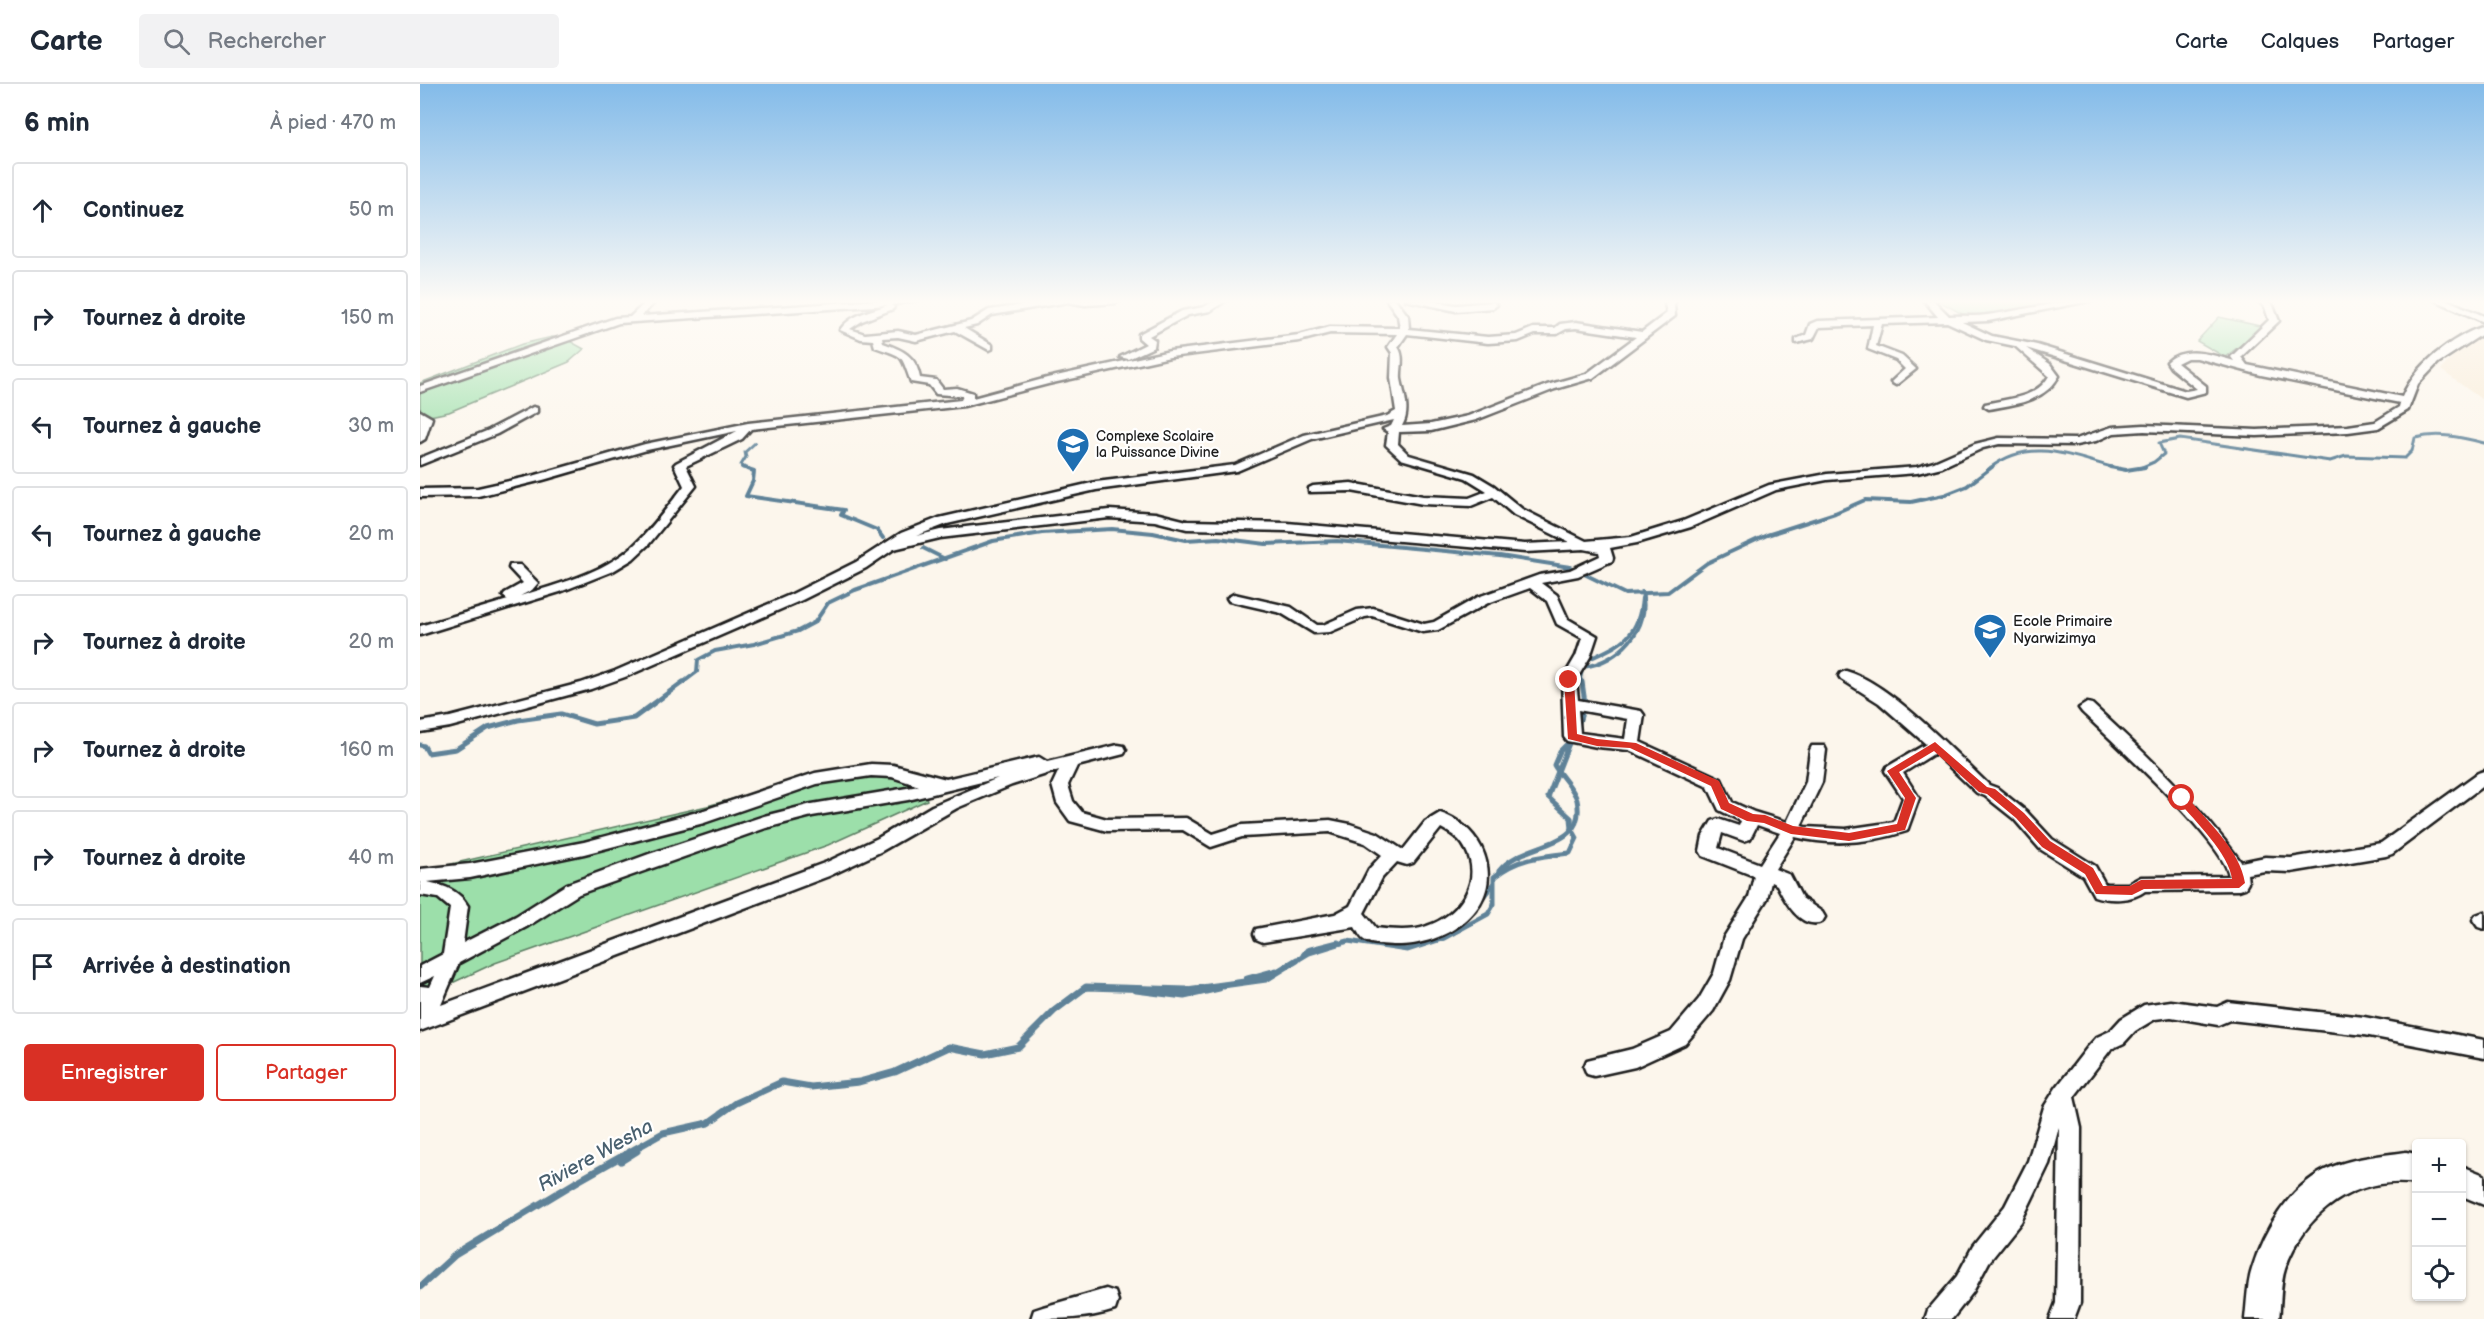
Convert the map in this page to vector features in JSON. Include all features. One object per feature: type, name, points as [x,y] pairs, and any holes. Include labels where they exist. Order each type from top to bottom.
[{"type":"street","points":[[420,388],[508,358]]},
{"type":"street","points":[[909,358],[913,362],[915,380],[932,382],[940,392],[957,391],[969,395],[964,403]]},
{"type":"street","points":[[1104,368],[1100,364],[1106,359],[1122,358]]},
{"type":"street","points":[[420,493],[478,492],[504,487],[645,447],[748,426],[964,403],[1153,358]]},
{"type":"street","points":[[1234,598],[1287,610],[1314,628],[1325,629],[1362,613],[1373,612],[1423,628],[1438,626],[1483,600],[1545,578],[1579,571],[1607,558],[1604,549],[1583,545],[1518,512],[1495,492],[1458,471],[1405,457],[1392,445],[1394,430],[1400,422],[1401,412],[1396,378],[1397,358]]},
{"type":"street","points":[[1352,426],[1394,430],[1436,428],[1453,424],[1522,402],[1552,387],[1592,374],[1614,358]]},
{"type":"street","points":[[1896,382],[1911,369],[1898,358]]},
{"type":"street","points":[[1989,406],[2035,395],[2052,382],[2054,376],[2051,371],[2032,358]]},
{"type":"street","points":[[2068,358],[2186,394],[2201,392],[2202,388],[2174,366],[2172,362],[2177,358]]},
{"type":"street","points":[[2205,358],[2404,401]]},
{"type":"street","points":[[2237,358],[2244,367]]},
{"type":"street","points":[[894,545],[940,534],[1108,514],[1155,517],[1186,525],[1298,528],[1525,548],[1621,542],[1687,524],[1773,487],[1827,477],[1917,470],[1938,465],[1979,446],[2000,441],[2076,442],[2092,439],[2112,430],[2144,428],[2257,433],[2368,427],[2397,414],[2404,408],[2404,401],[2420,374],[2440,358]]},
{"type":"street","points":[[420,462],[494,432],[533,410]]},
{"type":"street","points":[[420,727],[450,722],[586,686],[620,674],[797,597],[861,565],[905,536],[920,529],[994,507],[1096,486],[1237,468],[1308,437],[1391,418],[1401,412]]},
{"type":"street","points":[[420,414],[427,418],[420,439]]},
{"type":"street","points":[[420,631],[468,618],[583,579],[614,565],[636,550],[690,486],[680,465],[738,437],[748,426]]},
{"type":"street","points":[[1313,490],[1351,487],[1423,500],[1471,502],[1495,492]]},
{"type":"street","points":[[468,618],[527,588],[531,583],[514,568]]},
{"type":"street","points":[[1531,583],[1553,597],[1559,606],[1562,621],[1590,636],[1584,657],[1574,669],[1569,680],[1572,736],[1597,742],[1632,745],[1715,783],[1725,806],[1751,818],[1765,819],[1791,830],[1849,837],[1901,827],[1911,798],[1893,771],[1935,746]]},
{"type":"street","points":[[1846,676],[1873,690],[1918,727],[1935,746],[1983,789],[1991,792],[2020,816],[2046,844],[2089,871],[2100,891],[2132,891],[2141,884],[2239,883],[2237,870],[2214,835],[2191,807],[2086,708]]},
{"type":"street","points":[[1571,704],[1635,715],[1632,745]]},
{"type":"street","points":[[420,975],[522,921],[573,890],[764,822],[812,810],[908,794],[1042,762],[1093,759],[1118,750]]},
{"type":"street","points":[[1594,1067],[1635,1058],[1678,1038],[1706,1005],[1723,974],[1733,937],[1758,899],[1764,872],[1791,830],[1814,782],[1818,750]]},
{"type":"street","points":[[420,1022],[529,979],[624,948],[810,876],[862,854],[959,801],[1035,771],[1072,761]]},
{"type":"street","points":[[1072,761],[1060,785],[1065,803],[1076,817],[1107,825],[1186,824],[1211,841],[1242,831],[1330,826],[1371,838],[1393,854],[1407,858],[1431,826],[1440,819],[1470,843],[1480,870],[1479,891],[1466,913],[1444,927],[1414,937],[1370,934],[1360,919],[1263,934]]},
{"type":"street","points":[[420,876],[470,871],[584,848],[704,817],[815,779],[871,770],[893,771],[919,780],[1006,783]]},
{"type":"street","points":[[2237,870],[2265,864],[2290,865],[2386,849],[2484,777]]},
{"type":"street","points":[[1751,818],[1744,835],[1718,825],[1712,836],[1709,851],[1784,880],[1795,903],[1816,917]]},
{"type":"street","points":[[1339,921],[1356,910],[1375,874],[1393,854]]},
{"type":"street","points":[[420,888],[443,892],[459,906],[453,958],[428,995],[420,1022]]},
{"type":"street","points":[[1937,1319],[1965,1284],[1981,1254],[2013,1214],[2038,1164],[2052,1114],[2063,1095],[2104,1043],[2117,1037],[2128,1025],[2151,1011],[2170,1009],[2218,1016],[2228,1011],[2364,1026],[2484,1049]]},
{"type":"street","points":[[2062,1319],[2068,1303],[2070,1128],[2063,1095]]},
{"type":"street","points":[[2262,1319],[2268,1270],[2286,1229],[2303,1207],[2334,1182],[2369,1172],[2412,1168]]},
{"type":"street","points":[[2466,1183],[2484,1190]]},
{"type":"street","points":[[1043,1319],[1106,1301]]},
{"type":"shaded area","points":[[2452,358],[2484,358],[2484,401],[2441,370]]},
{"type":"green space","points":[[486,358],[574,358],[569,362],[449,412],[420,418],[420,383]]},
{"type":"green space","points":[[869,774],[923,786],[927,800],[828,845],[495,963],[420,998],[420,871],[707,806],[794,782]]},
{"type":"waterway","points":[[2141,468],[2154,462],[2164,454],[2159,443],[2180,439],[2330,461],[2346,456],[2405,458],[2412,451],[2415,438],[2424,436],[2450,436],[2484,443]]},
{"type":"waterway","points":[[742,467],[741,465],[746,457],[745,452],[755,443]]},
{"type":"waterway","points":[[1990,468],[2005,458],[2036,451],[2068,455],[2116,468]]},
{"type":"waterway","points":[[742,467],[754,471],[753,481],[746,496],[844,510],[841,515],[877,530],[883,538]]},
{"type":"waterway","points":[[1642,593],[1668,592],[1707,563],[1767,535],[1835,513],[1865,500],[1911,502],[1944,495],[1967,486],[1992,467]]},
{"type":"waterway","points":[[2110,467],[2126,470],[2141,468]]},
{"type":"waterway","points":[[2141,468],[2145,467]]},
{"type":"waterway","points":[[944,558],[993,541],[1042,533],[1112,529],[1153,533],[1186,540],[1218,538],[1266,544],[1337,541],[1500,556],[1570,567],[1625,594],[1642,593]]},
{"type":"waterway","points":[[923,548],[944,558]]},
{"type":"waterway","points":[[681,684],[697,672],[698,660],[715,651],[754,644],[798,631],[815,622],[828,603],[855,590],[944,558]]},
{"type":"waterway","points":[[1582,684],[1580,678],[1583,667],[1596,664],[1620,651],[1637,631],[1644,606],[1642,593]]},
{"type":"waterway","name":"Riviere Wesha","points":[[1585,661],[1617,645],[1632,632],[1637,623],[1642,598]]},
{"type":"waterway","points":[[420,745],[424,746],[428,753],[456,749],[488,728],[518,720],[561,714],[594,724],[634,718],[683,682]]},
{"type":"waterway","name":"Riviere Wesha","points":[[1577,729],[1585,703],[1582,682]]},
{"type":"waterway","points":[[1558,771],[1571,738]]},
{"type":"waterway","name":"Riviere Wesha","points":[[1558,771],[1554,765],[1560,751],[1566,745]]},
{"type":"waterway","name":"Riviere Wesha","points":[[1558,771],[1577,800],[1578,816],[1572,829]]},
{"type":"waterway","points":[[1558,771],[1548,797],[1571,818],[1572,829]]},
{"type":"waterway","points":[[1294,962],[1309,953],[1348,941],[1407,950],[1444,938],[1488,914],[1494,904],[1494,877],[1530,859],[1570,853],[1577,838],[1572,829]]},
{"type":"waterway","name":"Riviere Wesha","points":[[1499,871],[1509,861],[1563,837],[1572,829]]},
{"type":"waterway","name":"Riviere Wesha","points":[[1480,901],[1493,884]]},
{"type":"waterway","name":"Riviere Wesha","points":[[1303,955],[1307,950],[1338,942]]},
{"type":"waterway","name":"Riviere Wesha","points":[[420,1287],[455,1255],[578,1181],[663,1133],[708,1123],[736,1103],[782,1082],[811,1087],[859,1082],[895,1072],[949,1047],[985,1054],[1018,1047],[1054,1011],[1086,987],[1187,990],[1266,979],[1297,960]]},
{"type":"waterway","name":"Riviere Wesha","points":[[1247,979],[1276,971]]},
{"type":"waterway","name":"Riviere Wesha","points":[[1136,990],[1184,996],[1219,988]]},
{"type":"waterway","name":"Riviere Wesha","points":[[621,1161],[637,1151]]},
{"type":"place","name":"Complexe Scolaire la Puissance Divine","points":[[1073,473]]},
{"type":"place","name":"Ecole Primaire Nyarwizimya","points":[[1990,659]]},
{"type":"route","points":[[1569,680],[1572,736],[1597,742],[1632,745],[1715,783],[1725,806],[1751,818],[1765,819],[1791,830],[1849,837],[1901,827],[1911,798],[1893,771],[1935,746],[1983,789],[1991,792],[2020,816],[2046,844],[2089,871],[2100,891],[2132,891],[2141,884],[2239,883],[2237,870],[2214,835],[2182,798]]}]
